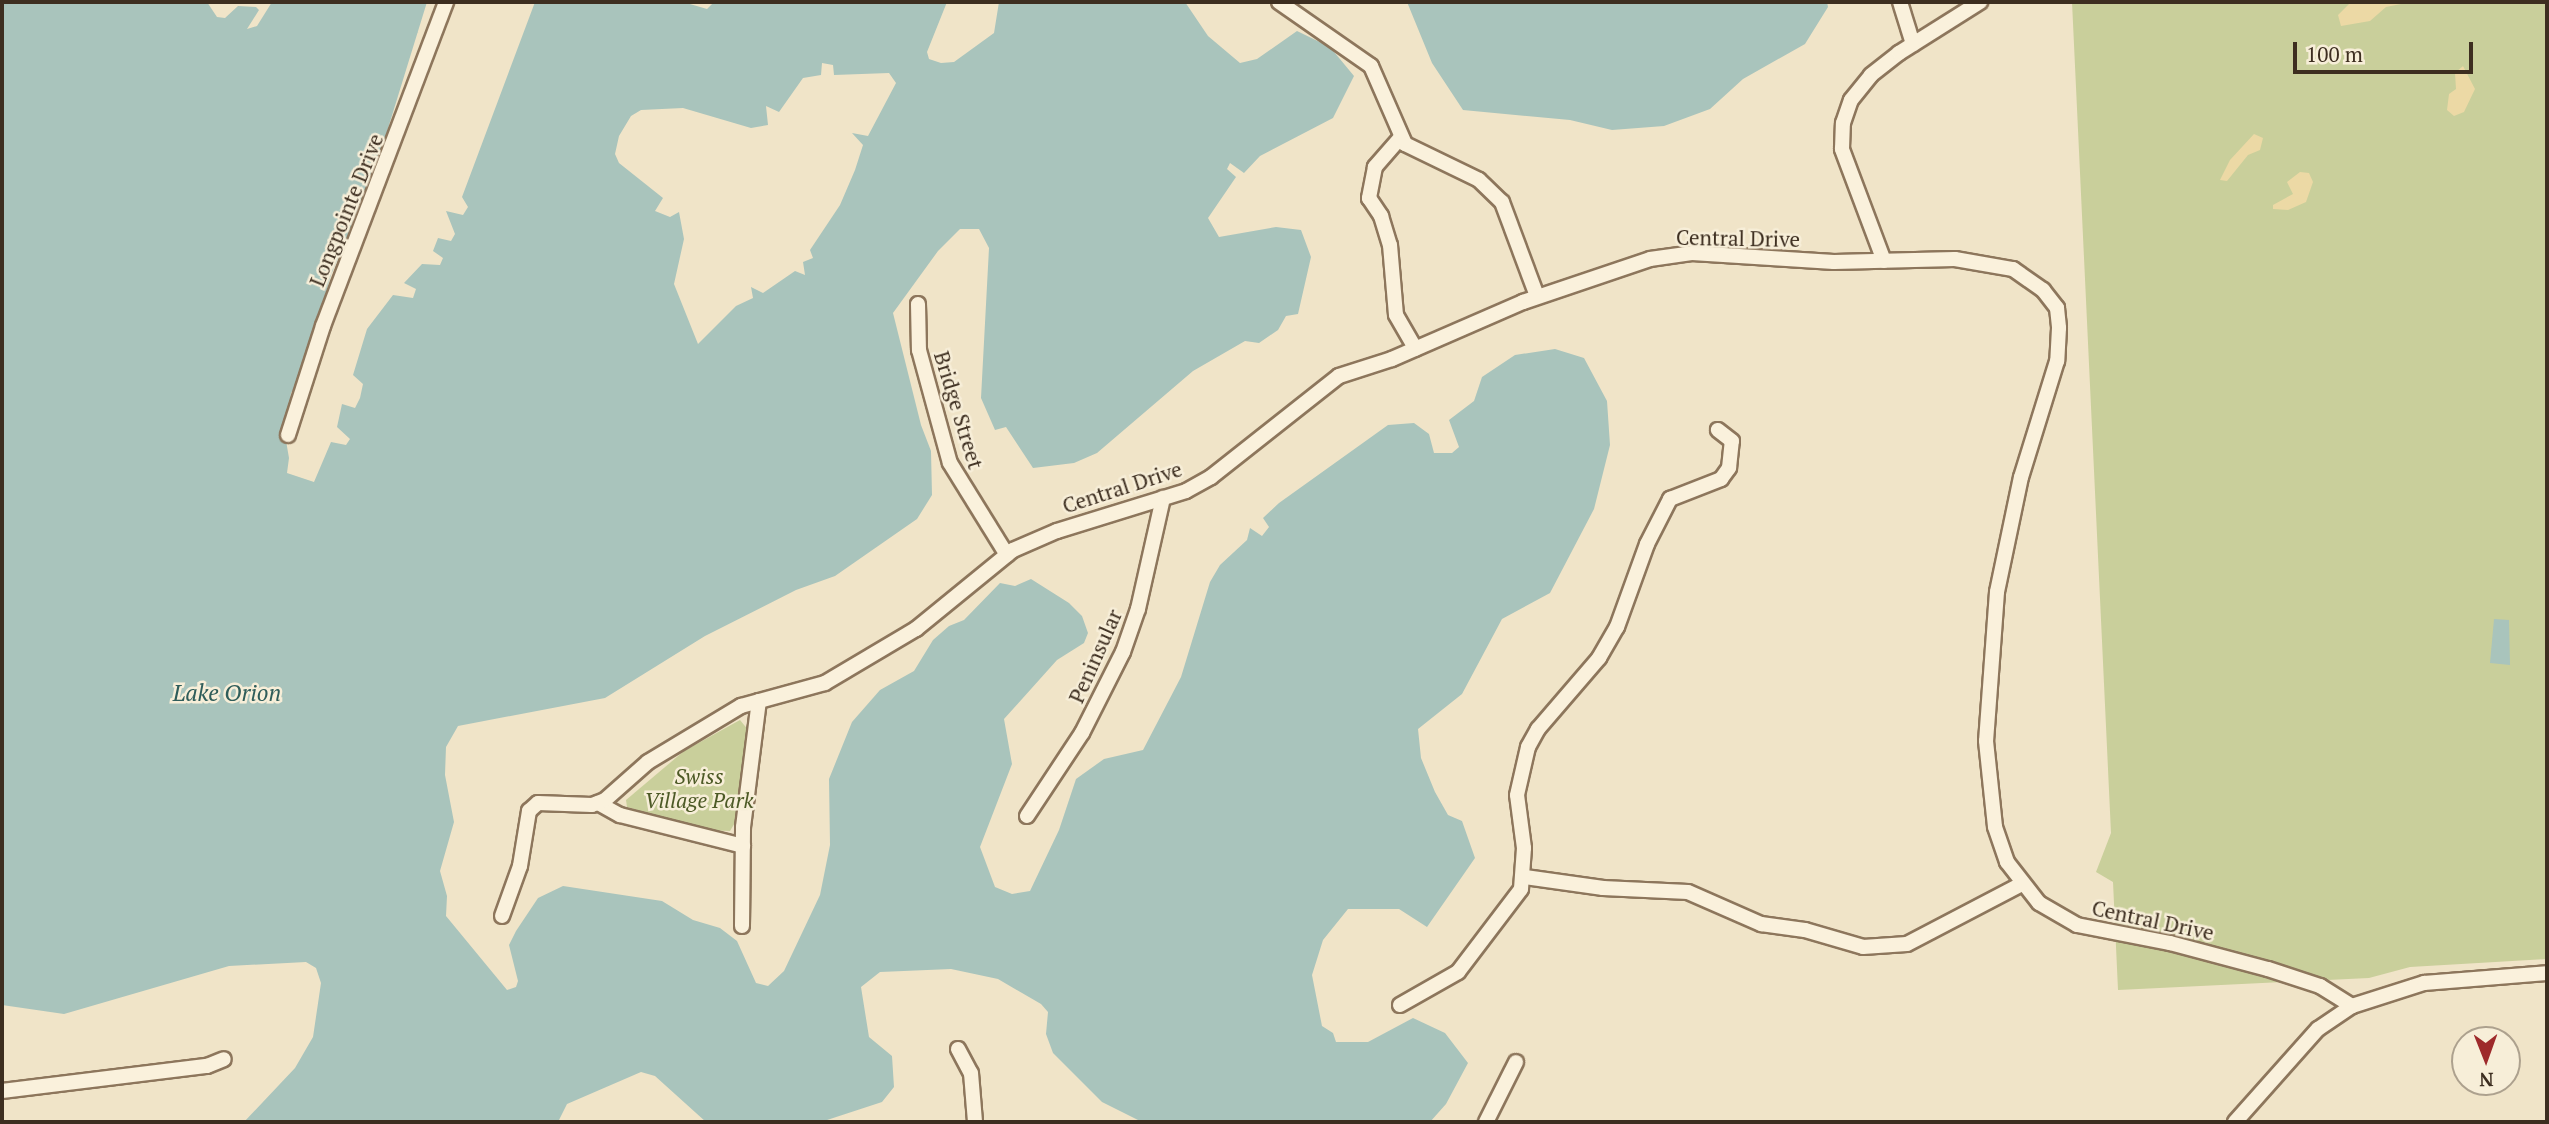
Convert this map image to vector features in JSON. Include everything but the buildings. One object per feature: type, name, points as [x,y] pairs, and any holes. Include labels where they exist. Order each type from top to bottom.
[{"type":"street","name":"Longpointe Drive","points":[[288,435],[323,326],[446,2]]},
{"type":"street","points":[[1279,2],[1371,66],[1401,137],[1423,156],[1479,180],[1502,202],[1537,296]]},
{"type":"street","points":[[1900,2],[1913,44]]},
{"type":"street","points":[[1884,261],[1850,179],[1842,149],[1843,123],[1851,100],[1871,75],[1913,44],[1980,2]]},
{"type":"street","points":[[1401,137],[1375,167],[1368,198],[1381,216],[1390,245],[1396,315],[1416,349]]},
{"type":"street","name":"Central Drive","points":[[598,803],[678,741],[759,701],[825,683],[860,664],[950,604],[1007,555],[1057,531],[1163,498],[1211,477],[1339,376],[1416,349],[1537,296],[1650,259],[1692,253],[1884,261],[1955,258],[1994,263],[2013,269],[2043,290],[2057,308],[2057,361],[2021,477],[1997,593],[1987,729],[1995,827],[2007,862],[2039,903],[2077,925],[2170,943],[2268,969],[2320,986],[2352,1006]]},
{"type":"street","name":"Bridge Street","points":[[918,304],[919,350],[950,463],[1007,555]]},
{"type":"street","points":[[1399,1005],[1458,972],[1525,877],[1517,795],[1528,747],[1538,729],[1600,659],[1631,598],[1647,544],[1670,499],[1721,479],[1729,468],[1732,441],[1717,430]]},
{"type":"street","name":"Peninsular","points":[[1027,816],[1082,733],[1124,652],[1138,609],[1163,498]]},
{"type":"street","points":[[742,926],[743,846],[759,701]]},
{"type":"street","points":[[502,916],[520,866],[529,811],[538,803],[598,803],[620,815],[743,846]]},
{"type":"street","points":[[1525,877],[1603,888],[1688,892],[1761,924],[1805,930],[1863,947],[1908,944],[2022,884]]},
{"type":"street","points":[[2235,1122],[2318,1029],[2352,1006],[2424,982],[2547,973]]},
{"type":"street","points":[[958,1049],[971,1073],[975,1122]]},
{"type":"street","points":[[2,1091],[206,1066],[224,1059]]},
{"type":"street","points":[[1486,1122],[1516,1062]]},
{"type":"green space","points":[[2072,2],[2547,2],[2547,959],[2410,967],[2369,978],[2118,990],[2113,882],[2096,872],[2111,833]]},
{"type":"green space","name":"Swiss Village Park","points":[[740,720],[749,731],[736,821],[730,831],[704,830],[627,807],[626,800],[684,751]]},
{"type":"sand","points":[[2351,2],[2411,2],[2386,7],[2370,21],[2341,26],[2338,15]]},
{"type":"sand","points":[[2463,66],[2475,89],[2464,112],[2454,116],[2447,110],[2449,94],[2456,89],[2455,73]]},
{"type":"sand","points":[[2254,134],[2263,138],[2260,150],[2248,155],[2227,181],[2220,180],[2230,160]]},
{"type":"sand","points":[[2300,172],[2309,173],[2313,182],[2306,202],[2288,210],[2273,209],[2273,205],[2293,194],[2287,182]]},
{"type":"water","name":"Lake Orion","points":[[2,2],[207,2],[217,17],[225,18],[238,6],[256,7],[259,10],[247,29],[257,26],[272,2],[427,2],[373,177],[331,275],[302,375],[291,393],[285,435],[289,458],[287,473],[314,482],[331,442],[346,445],[350,439],[337,427],[342,404],[355,408],[360,398],[363,384],[353,375],[367,329],[393,295],[413,298],[416,289],[404,283],[422,264],[440,265],[443,258],[433,251],[438,238],[451,241],[455,234],[446,211],[463,215],[468,207],[462,197],[535,2],[683,2],[707,9],[714,2],[947,2],[927,52],[929,59],[941,63],[954,62],[994,33],[999,2],[1185,2],[1208,36],[1240,63],[1257,59],[1297,31],[1330,47],[1354,76],[1333,118],[1260,156],[1244,173],[1230,163],[1227,169],[1236,177],[1208,218],[1219,237],[1276,227],[1301,230],[1311,257],[1298,314],[1286,316],[1278,330],[1259,343],[1245,341],[1193,371],[1097,453],[1074,463],[1033,468],[1006,427],[995,430],[981,398],[989,248],[979,229],[960,229],[938,251],[893,313],[921,425],[931,451],[932,495],[917,519],[835,576],[796,590],[705,636],[605,698],[458,726],[446,747],[445,775],[454,822],[440,871],[447,896],[446,916],[507,990],[516,987],[518,981],[509,945],[516,931],[538,898],[563,886],[662,901],[693,920],[720,928],[737,941],[756,983],[768,986],[784,971],[820,895],[830,845],[829,779],[852,722],[880,690],[914,671],[933,640],[949,626],[964,620],[1000,583],[1015,586],[1031,579],[1069,603],[1082,616],[1088,633],[1084,643],[1057,660],[1004,719],[1012,764],[980,847],[995,887],[1012,894],[1030,891],[1059,830],[1076,779],[1104,759],[1143,750],[1181,677],[1210,582],[1220,565],[1247,540],[1250,528],[1262,536],[1269,527],[1263,518],[1279,503],[1388,425],[1414,423],[1429,434],[1434,453],[1452,453],[1459,447],[1449,420],[1474,401],[1482,377],[1515,355],[1555,349],[1584,358],[1607,401],[1610,445],[1594,509],[1550,593],[1502,619],[1462,694],[1418,729],[1421,758],[1435,792],[1448,815],[1462,821],[1475,858],[1427,927],[1399,909],[1348,909],[1323,940],[1312,975],[1322,1026],[1333,1033],[1336,1042],[1368,1042],[1413,1018],[1445,1033],[1468,1063],[1446,1104],[1430,1122],[1142,1122],[1102,1102],[1053,1053],[1046,1034],[1048,1012],[1041,1004],[998,979],[951,969],[880,972],[861,987],[869,1037],[892,1056],[894,1087],[882,1102],[824,1121],[706,1122],[655,1076],[641,1072],[567,1104],[558,1122],[244,1122],[295,1068],[313,1037],[321,983],[316,968],[306,962],[229,966],[64,1014],[2,1005]],"holes":[[[822,63],[833,65],[834,75],[889,73],[896,83],[868,136],[852,133],[863,145],[840,205],[810,250],[813,258],[803,262],[805,275],[795,271],[763,293],[751,287],[753,298],[736,306],[698,344],[674,284],[684,239],[679,212],[670,217],[655,211],[663,198],[619,163],[615,154],[619,136],[631,116],[641,110],[683,108],[751,128],[768,125],[766,106],[779,112],[803,78],[821,75]]]},
{"type":"water","points":[[1407,2],[1827,2],[1828,7],[1805,44],[1743,79],[1710,109],[1664,126],[1612,130],[1570,120],[1463,110],[1432,63]]},
{"type":"water","points":[[2494,619],[2509,620],[2510,665],[2490,663]]}]
